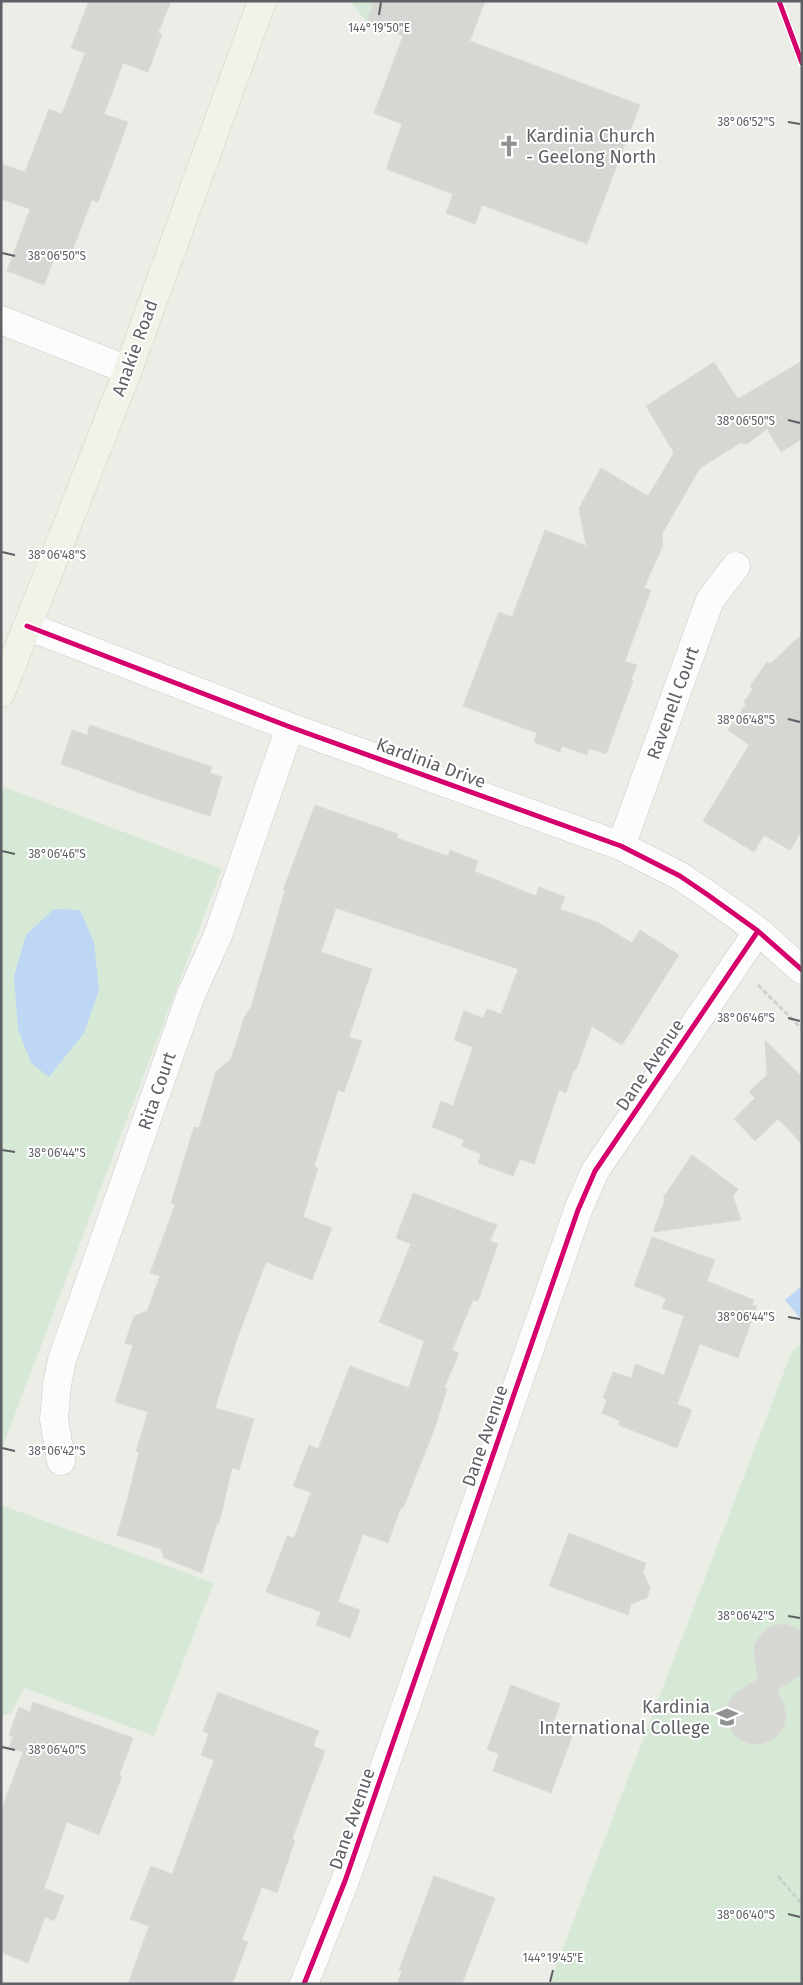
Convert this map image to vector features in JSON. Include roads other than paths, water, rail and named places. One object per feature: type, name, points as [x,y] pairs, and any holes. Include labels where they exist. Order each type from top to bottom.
[{"type":"main road","name":"Anakie Road","points":[[1,693],[128,370],[262,1]]},
{"type":"street","points":[[1,320],[128,370]]},
{"type":"street","name":"Ravenell Court","points":[[621,846],[710,600],[736,566]]},
{"type":"street","name":"Kardinia Drive","points":[[26,626],[290,727],[621,846],[680,876],[758,931],[802,970]]},
{"type":"street","name":"Rita Court","points":[[61,1461],[54,1419],[57,1385],[62,1360],[190,996],[218,935],[290,727]]},
{"type":"street","name":"Dane Avenue","points":[[304,1984],[344,1881],[578,1210],[595,1171],[758,931]]},
{"type":"water","points":[[54,909],[80,910],[94,942],[99,990],[84,1033],[49,1077],[31,1063],[18,1029],[14,976],[26,935]]},
{"type":"water","points":[[802,1286],[802,1315],[799,1317],[785,1300]]},
{"type":"place","name":"Kardinia Church - Geelong North","points":[[509,146]]},
{"type":"place","name":"Kardinia International College","points":[[727,1717]]}]
